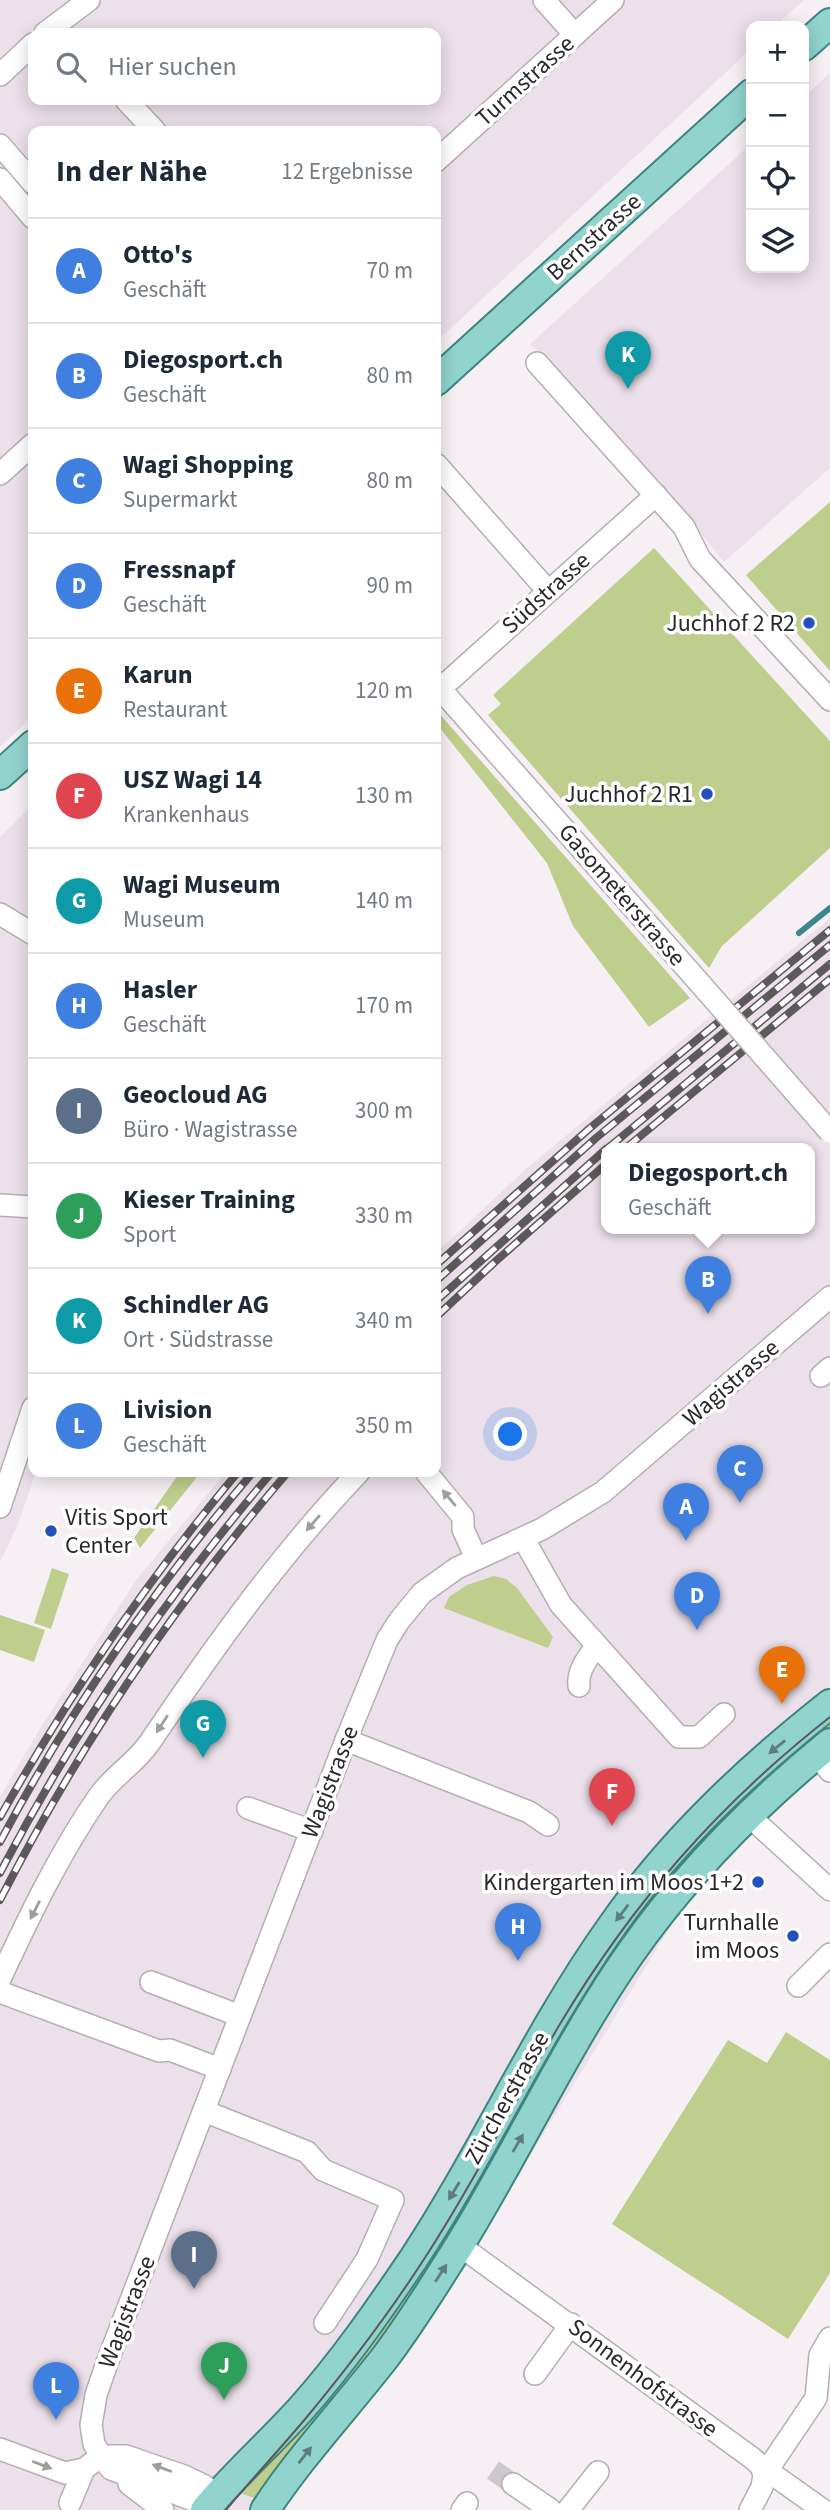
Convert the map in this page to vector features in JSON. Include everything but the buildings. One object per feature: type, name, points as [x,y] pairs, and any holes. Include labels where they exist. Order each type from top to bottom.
[{"type":"main road","points":[[809,42],[830,23]]},
{"type":"main road","name":"Bernstrasse","points":[[441,375],[746,99]]},
{"type":"main road","points":[[0,775],[28,750]]},
{"type":"main road","name":"Zürcherstrasse","points":[[215,2507],[340,2362],[383,2303],[457,2187],[555,2012],[635,1894],[673,1849],[743,1777],[830,1704]]},
{"type":"main road","name":"Zürcherstrasse","points":[[265,2510],[318,2438],[384,2359],[459,2245],[588,2018],[650,1927],[708,1857],[748,1815],[825,1756]]},
{"type":"street","points":[[58,28],[89,0]]},
{"type":"street","points":[[544,0],[575,35]]},
{"type":"street","name":"Turmstrasse","points":[[441,156],[613,0]]},
{"type":"street","points":[[0,75],[28,49]]},
{"type":"street","points":[[131,105],[150,126]]},
{"type":"street","points":[[0,145],[28,177]]},
{"type":"street","points":[[0,179],[28,212]]},
{"type":"street","points":[[537,363],[684,527],[701,559],[830,700]]},
{"type":"street","points":[[0,474],[28,449]]},
{"type":"street","points":[[441,470],[548,591]]},
{"type":"street","name":"Südstrasse","points":[[441,685],[450,680],[656,495]]},
{"type":"street","name":"Gasometerstrasse","points":[[441,692],[830,1132]]},
{"type":"street","points":[[0,914],[28,931]]},
{"type":"street","points":[[0,1205],[28,1207]]},
{"type":"street","name":"Wagistrasse","points":[[99,2465],[91,2425],[96,2395],[346,1740],[378,1659],[399,1621],[422,1593],[437,1581],[476,1558],[523,1538],[587,1503],[615,1483],[830,1297]]},
{"type":"street","points":[[0,1507],[28,1423]]},
{"type":"street","points":[[0,1979],[64,1855],[101,1794],[139,1757],[229,1627],[310,1526],[354,1477]]},
{"type":"street","points":[[430,1477],[460,1512],[464,1520],[463,1529],[476,1558]]},
{"type":"street","points":[[523,1538],[561,1605],[679,1737],[699,1737],[724,1714]]},
{"type":"street","points":[[579,1686],[578,1678],[597,1646]]},
{"type":"street","points":[[346,1740],[529,1812],[548,1825]]},
{"type":"street","points":[[248,1808],[312,1831]]},
{"type":"street","points":[[748,1815],[830,1890]]},
{"type":"street","points":[[798,1986],[830,1954]]},
{"type":"street","points":[[151,1982],[240,2016]]},
{"type":"street","points":[[0,1992],[159,2051],[170,2050],[220,2069]]},
{"type":"street","points":[[204,2111],[307,2152],[323,2170],[393,2200],[368,2259],[325,2323]]},
{"type":"street","name":"Sonnenhofstrasse","points":[[459,2245],[752,2458],[761,2466],[764,2475],[775,2476],[823,2510]]},
{"type":"street","points":[[535,2374],[571,2324]]},
{"type":"street","points":[[750,2510],[762,2487],[764,2475],[816,2398],[820,2355],[830,2338]]},
{"type":"street","points":[[0,2449],[60,2472],[74,2473],[99,2465],[215,2507]]},
{"type":"street","points":[[70,2503],[99,2465]]},
{"type":"street","points":[[99,2465],[163,2510]]},
{"type":"street","points":[[568,2510],[598,2472]]},
{"type":"street","points":[[513,2484],[551,2510]]},
{"type":"shaded area","points":[[0,0],[804,0],[781,21],[746,21],[746,54],[441,337],[441,126],[28,126],[28,721],[0,747]]},
{"type":"shaded area","points":[[830,73],[830,468],[724,562],[660,483],[530,344],[746,149],[746,273],[809,273],[809,92]]},
{"type":"shaded area","points":[[28,810],[28,1477],[34,1477],[18,1524],[0,1562],[0,837]]},
{"type":"shaded area","points":[[830,918],[830,1765],[757,1824],[680,1911],[465,2262],[284,2510],[0,2510],[0,1797],[42,1725],[137,1579],[222,1477],[441,1477],[441,1248],[528,1167]]},
{"type":"green space","name":"Juchhof 2 R2","points":[[830,502],[830,671],[746,575]]},
{"type":"green space","name":"Juchhof 2 R1","points":[[654,548],[830,741],[830,848],[722,946],[709,968],[488,715],[501,704],[493,695]]},
{"type":"green space","points":[[441,716],[690,998],[649,1027],[573,926],[547,863],[441,729]]},
{"type":"green space","points":[[177,1477],[197,1477],[140,1548],[134,1538]]},
{"type":"green space","points":[[52,1568],[69,1574],[51,1629],[34,1623]]},
{"type":"green space","points":[[494,1576],[506,1579],[517,1588],[553,1637],[548,1648],[444,1608],[449,1597],[467,1585]]},
{"type":"green space","points":[[0,1615],[45,1630],[34,1662],[0,1650]]},
{"type":"green space","points":[[830,1710],[830,1735],[729,1824],[405,2317],[260,2500],[243,2494],[238,2490],[301,2416],[645,1891]]},
{"type":"green space","points":[[786,2032],[830,2060],[830,2273],[788,2339],[612,2224],[728,2040],[767,2063]]},
{"type":"waterway","points":[[799,933],[830,908]]},
{"type":"tunnel","points":[[493,2470],[513,2484]]},
{"type":"tram line","points":[[226,2510],[296,2430],[400,2296],[463,2197],[560,2024],[588,1979],[648,1896],[680,1858],[751,1785],[830,1717]]},
{"type":"railway","points":[[441,1261],[590,1128],[830,930]]},
{"type":"railway","points":[[441,1277],[596,1138],[830,945]]},
{"type":"railway","points":[[614,1143],[830,964]]},
{"type":"railway","points":[[632,1143],[830,979]]},
{"type":"railway","points":[[441,1297],[601,1153]]},
{"type":"railway","points":[[441,1312],[601,1168]]},
{"type":"railway","points":[[0,1817],[111,1639],[141,1596],[234,1477]]},
{"type":"railway","points":[[0,1842],[55,1745],[116,1650],[182,1559],[249,1477]]},
{"type":"railway","points":[[0,1873],[91,1715],[196,1566],[268,1477]]},
{"type":"railway","points":[[0,1900],[62,1787],[131,1677],[206,1572],[284,1477]]},
{"type":"place","name":"Schindler AG","points":[[628,389]]},
{"type":"place","name":"Juchhof 2 R2","points":[[809,623]]},
{"type":"place","name":"Juchhof 2 R1","points":[[707,794]]},
{"type":"place","name":"Diegosport.ch","points":[[708,1314]]},
{"type":"place","name":"Wagi Shopping","points":[[740,1503]]},
{"type":"place","name":"Vitis Sport Center","points":[[51,1531]]},
{"type":"place","name":"Otto's","points":[[686,1541]]},
{"type":"place","name":"Fressnapf","points":[[697,1630]]},
{"type":"place","name":"Karun","points":[[782,1704]]},
{"type":"place","name":"Wagi Museum","points":[[203,1758]]},
{"type":"place","name":"USZ Wagi 14","points":[[612,1826]]},
{"type":"place","name":"Kindergarten im Moos 1+2","points":[[758,1882]]},
{"type":"place","name":"Turnhalle im Moos","points":[[793,1936]]},
{"type":"place","name":"Hasler","points":[[518,1961]]},
{"type":"place","name":"Geocloud AG","points":[[194,2289]]},
{"type":"place","name":"Kieser Training","points":[[224,2400]]},
{"type":"place","name":"Livision","points":[[56,2420]]}]
